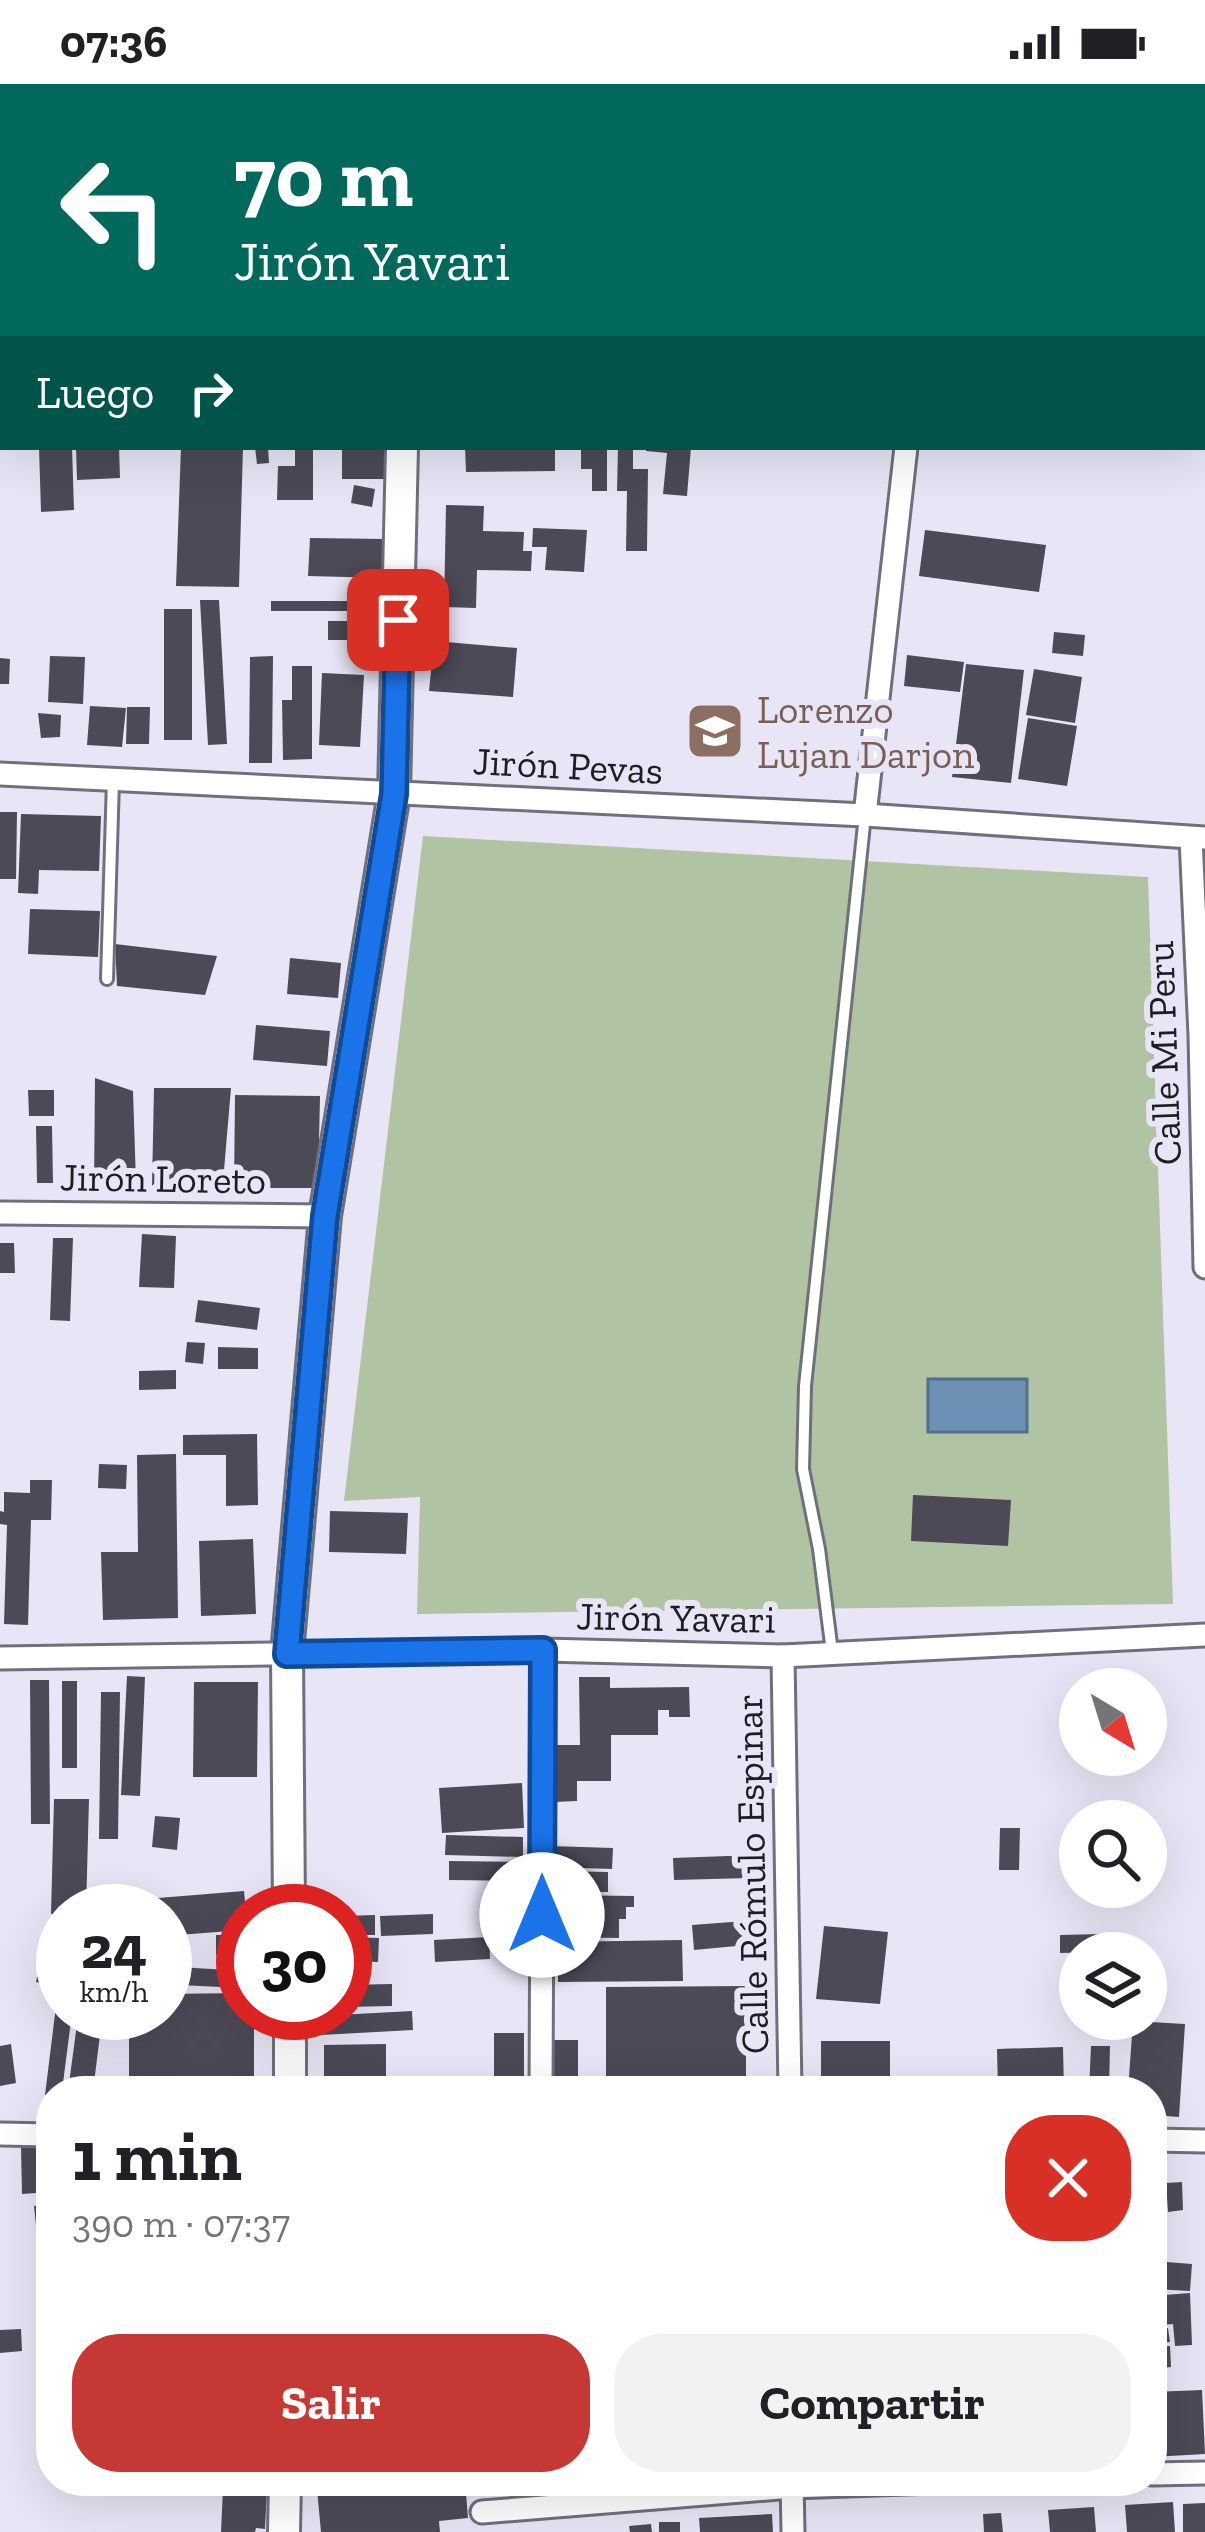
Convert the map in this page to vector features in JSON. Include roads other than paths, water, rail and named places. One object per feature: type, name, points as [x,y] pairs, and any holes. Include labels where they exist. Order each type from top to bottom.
[{"type":"street","points":[[289,1884],[287,1654],[325,1216],[394,794],[402,450]]},
{"type":"street","points":[[865,815],[906,450]]},
{"type":"street","name":"Jirón Pevas","points":[[0,774],[865,815],[1198,838]]},
{"type":"street","name":"Calle Mi Peru","points":[[1198,838],[1205,1267]]},
{"type":"street","name":"Jirón Loreto","points":[[0,1213],[325,1216]]},
{"type":"street","name":"Jirón Yavari","points":[[0,1658],[543,1650],[783,1656],[1205,1635]]},
{"type":"street","points":[[541,2076],[543,1650]]},
{"type":"street","name":"Calle Rómulo Espinar","points":[[783,1656],[790,2076]]},
{"type":"street","points":[[290,2040],[290,2076]]},
{"type":"street","points":[[0,2134],[36,2135]]},
{"type":"street","points":[[1167,2140],[1205,2141]]},
{"type":"street","points":[[1167,2474],[1205,2473]]},
{"type":"street","points":[[284,2532],[285,2496]]},
{"type":"street","points":[[482,2512],[659,2496]]},
{"type":"street","points":[[792,2496],[794,2532]]},
{"type":"lane","points":[[107,980],[113,780]]},
{"type":"lane","points":[[832,1652],[803,1469],[805,1386],[865,815]]},
{"type":"water","points":[[928,1379],[1027,1379],[1027,1432],[928,1432]]},
{"type":"place","name":"Lorenzo Lujan Darjon","points":[[715,731]]}]
